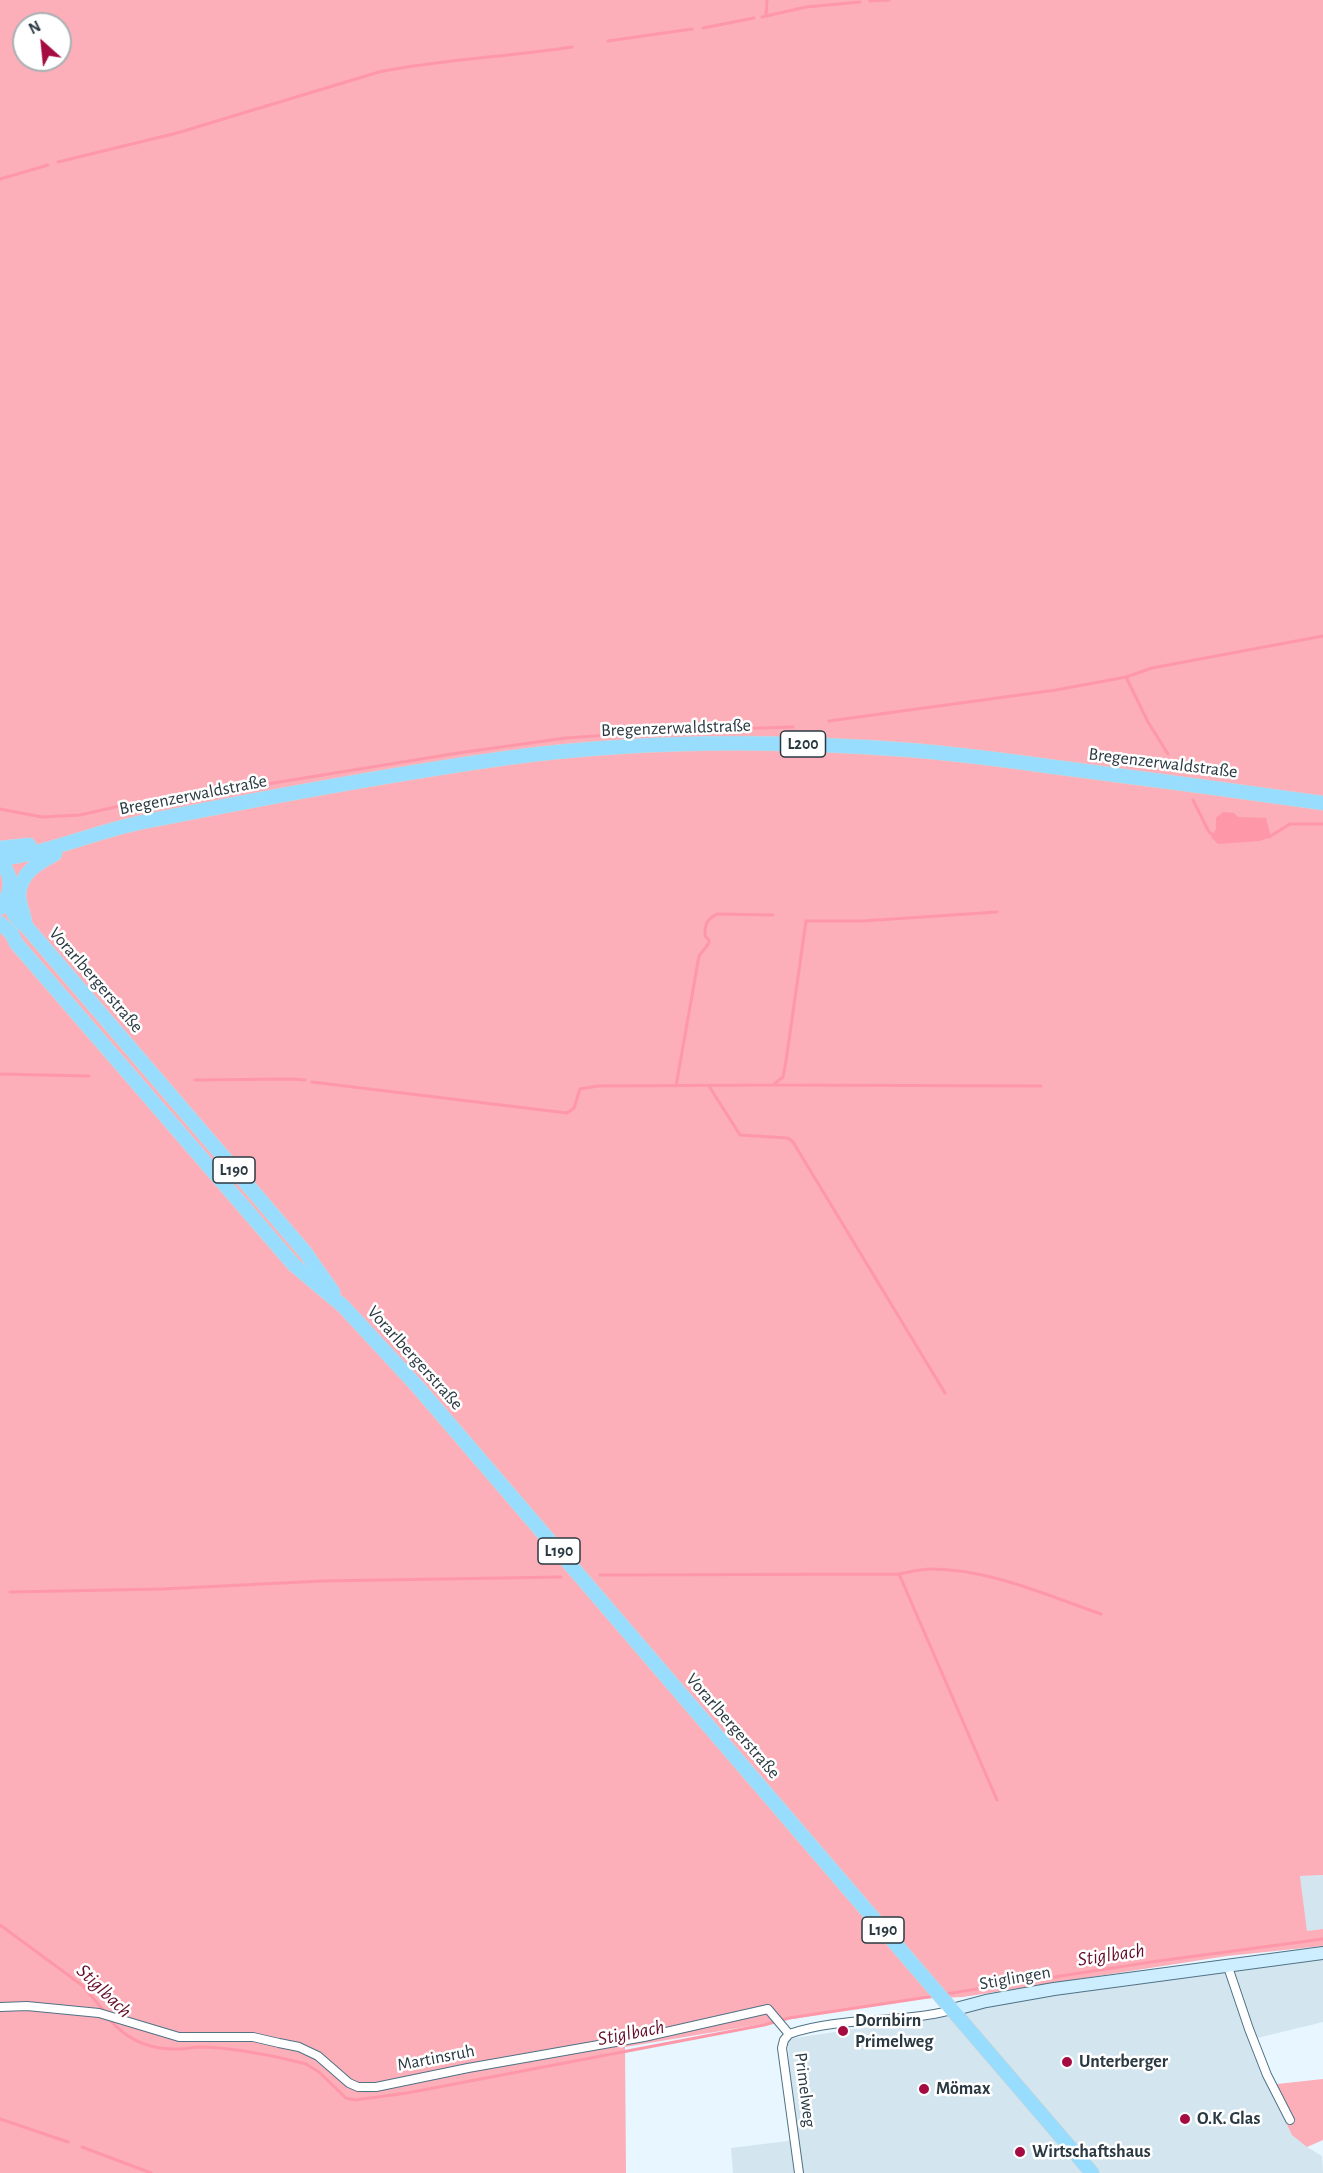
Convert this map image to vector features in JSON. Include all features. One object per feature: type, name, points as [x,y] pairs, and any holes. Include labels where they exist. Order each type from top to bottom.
[{"type":"main road","name":"Bregenzerwaldstraße","points":[[0,860],[161,819],[389,777],[508,758],[610,747],[711,743],[801,744],[911,750],[1323,802]]},
{"type":"main road","points":[[0,848],[24,847],[58,838],[72,840]]},
{"type":"main road","points":[[25,925],[19,894],[25,877],[35,866],[72,840]]},
{"type":"main road","name":"Bregenzerwaldstraße","points":[[10,882],[17,869],[38,852]]},
{"type":"main road","points":[[0,860],[7,870],[10,882]]},
{"type":"main road","name":"Vorarlbergerstraße","points":[[10,882],[3,903],[25,925],[305,1252],[343,1306],[469,1445],[1092,2173]]},
{"type":"main road","name":"Vorarlbergerstraße","points":[[0,923],[12,934],[16,943],[294,1265],[343,1306]]},
{"type":"main road","points":[[0,934],[16,943]]},
{"type":"main road","name":"Stiglingen","points":[[949,2007],[1054,1989],[1323,1953]]},
{"type":"street","points":[[1228,1967],[1267,2075],[1290,2120]]},
{"type":"street","name":"Martinsruh","points":[[0,2007],[27,2006],[99,2013],[179,2037],[253,2037],[299,2048],[318,2056],[349,2083],[376,2087],[468,2068],[644,2037],[768,2009],[786,2030]]},
{"type":"street","name":"Primelweg","points":[[799,2173],[782,2048],[786,2030],[924,2015],[949,2007]]},
{"type":"shaded area","points":[[0,0],[1323,0],[1323,1875],[1300,1876],[1307,1931],[1323,1929],[1323,1946],[1227,1956],[963,1997],[912,1999],[625,2047],[626,2173],[0,2173]]},
{"type":"shaded area","points":[[1223,812],[1234,813],[1238,817],[1266,818],[1271,837],[1260,841],[1218,844],[1211,837],[1216,829],[1216,818]]},
{"type":"shaded area","points":[[1323,1875],[1323,1929],[1307,1932],[1300,1876]]},
{"type":"shaded area","points":[[1323,1958],[1323,2022],[1249,2040],[1268,2085],[1307,2147],[1322,2156],[1323,2173],[733,2173],[731,2148],[788,2141],[798,2136],[789,2070],[788,2039],[936,2017],[987,2004]]},
{"type":"shaded area","points":[[1323,2079],[1323,2140],[1307,2147],[1292,2135],[1268,2085]]},
{"type":"waterway","points":[[766,16],[767,0]]},
{"type":"waterway","points":[[870,1],[889,0]]},
{"type":"waterway","points":[[762,17],[806,7],[860,2]]},
{"type":"waterway","points":[[703,28],[754,18]]},
{"type":"waterway","points":[[608,41],[692,29]]},
{"type":"waterway","points":[[58,162],[177,133],[379,72],[572,47]]},
{"type":"waterway","points":[[0,179],[48,165]]},
{"type":"waterway","points":[[1126,677],[1152,668],[1323,636]]},
{"type":"waterway","points":[[829,721],[1056,690],[1126,677],[1148,722],[1168,754]]},
{"type":"waterway","points":[[212,793],[566,738],[664,731],[793,727]]},
{"type":"waterway","points":[[0,809],[42,817],[80,815],[133,803],[196,796]]},
{"type":"waterway","points":[[1193,800],[1209,832],[1216,837]]},
{"type":"waterway","points":[[1269,837],[1290,824],[1323,824]]},
{"type":"waterway","points":[[312,1082],[567,1113],[574,1108],[580,1089],[598,1086],[773,1085],[783,1077],[806,921],[863,921],[997,912]]},
{"type":"waterway","points":[[676,1086],[699,956],[709,943],[705,936],[707,923],[717,914],[773,915]]},
{"type":"waterway","points":[[0,1074],[89,1076]]},
{"type":"waterway","points":[[195,1080],[305,1080]]},
{"type":"waterway","points":[[775,1085],[1041,1086]]},
{"type":"waterway","points":[[709,1086],[740,1135],[788,1138],[793,1142],[945,1393]]},
{"type":"waterway","points":[[899,1574],[931,1569],[975,1573],[1017,1584],[1101,1614]]},
{"type":"waterway","points":[[600,1575],[899,1574],[997,1800]]},
{"type":"waterway","points":[[10,1592],[162,1589],[322,1581],[561,1577]]},
{"type":"waterway","name":"Stiglbach","points":[[0,1925],[83,1986],[104,2011]]},
{"type":"waterway","name":"Stiglbach","points":[[945,1994],[1151,1962],[1323,1939]]},
{"type":"waterway","name":"Stiglbach","points":[[109,2019],[132,2038],[158,2048],[227,2049],[306,2064],[319,2072],[346,2098],[355,2100],[407,2093],[764,2025],[789,2018],[935,1996]]},
{"type":"waterway","points":[[0,2119],[68,2142]]},
{"type":"waterway","points":[[82,2147],[151,2173]]},
{"type":"place","name":"Dornbirn Primelweg","points":[[843,2031]]},
{"type":"place","name":"Unterberger","points":[[1067,2062]]},
{"type":"place","name":"Mömax","points":[[924,2089]]},
{"type":"place","name":"O.K. Glas","points":[[1185,2119]]},
{"type":"place","name":"Wirtschaftshaus","points":[[1020,2152]]}]
